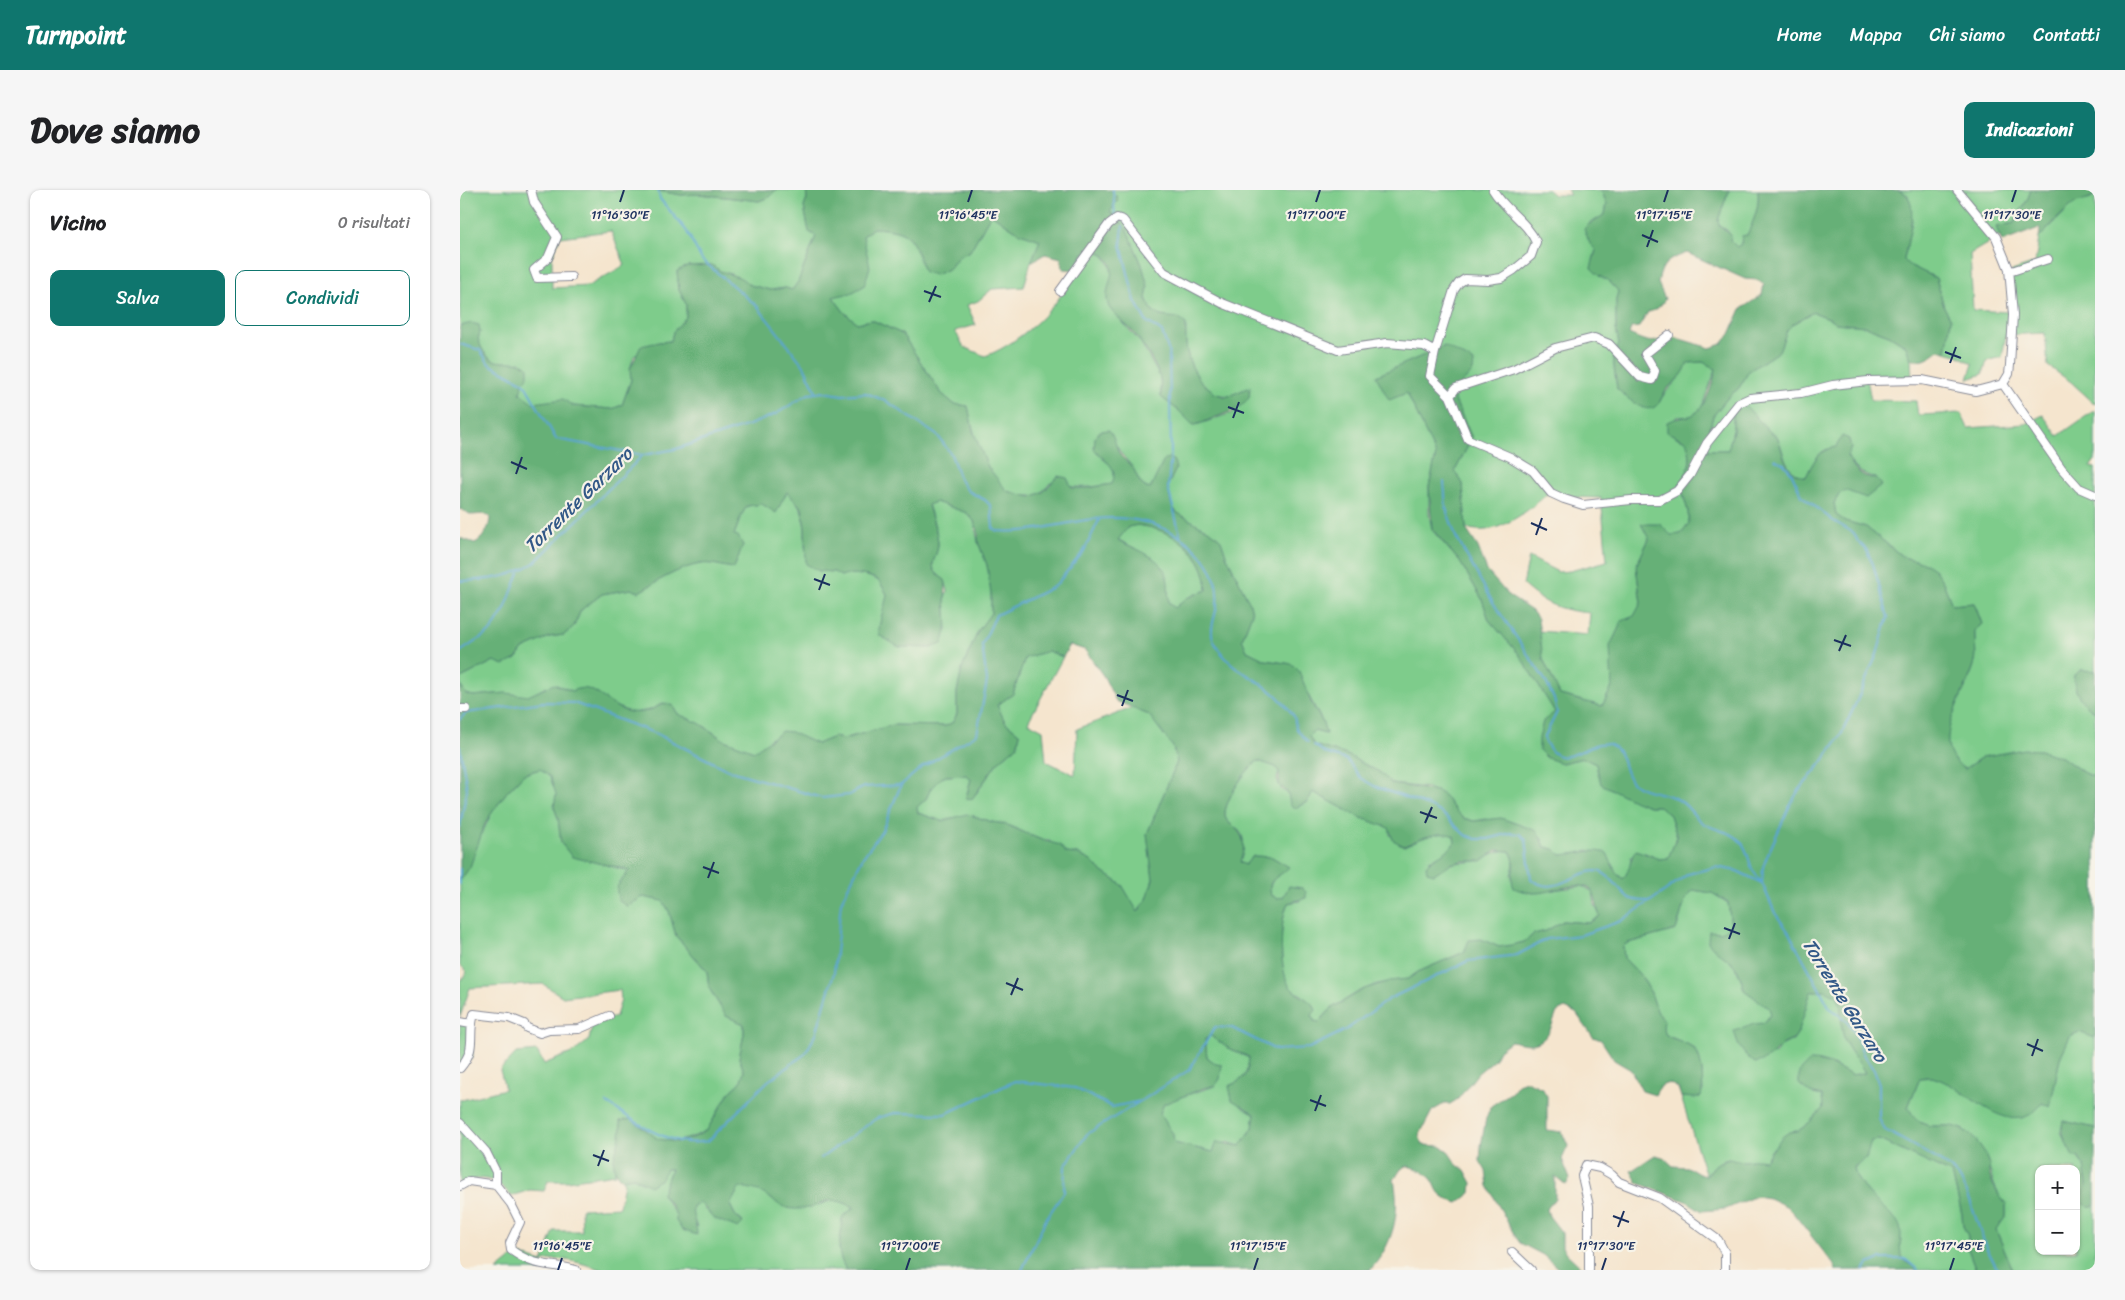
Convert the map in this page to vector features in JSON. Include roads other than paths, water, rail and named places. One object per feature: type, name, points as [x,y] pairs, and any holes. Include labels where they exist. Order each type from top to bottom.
[{"type":"street","points":[[531,190],[534,202],[557,237],[548,258],[534,270],[537,278],[571,277]]},
{"type":"street","points":[[1493,190],[1501,203],[1532,232],[1536,242],[1531,256],[1501,278],[1488,280],[1465,279],[1458,283],[1454,290],[1435,352],[1430,376],[1450,396],[1468,439],[1510,457],[1533,471],[1551,493],[1583,505],[1630,500],[1660,500],[1677,491],[1690,475],[1707,443],[1739,403],[1750,398],[1802,393],[1832,385],[1868,381],[1922,380],[1976,391],[2003,384],[2009,374],[2013,315],[2009,272],[1996,237],[1957,190]]},
{"type":"street","points":[[1060,291],[1109,224],[1117,218],[1124,220],[1164,272],[1222,303],[1338,350],[1387,343],[1424,346],[1435,352]]},
{"type":"street","points":[[2009,272],[2048,259]]},
{"type":"street","points":[[1450,396],[1456,388],[1514,369],[1555,348],[1594,338],[1609,344],[1640,376],[1652,380],[1655,371],[1645,354],[1669,336]]},
{"type":"street","points":[[2003,384],[2062,470],[2079,488],[2095,495]]},
{"type":"street","points":[[460,1068],[469,1057],[472,1037],[471,1024],[474,1014],[508,1018],[540,1033],[549,1030],[579,1029],[609,1016]]},
{"type":"street","points":[[460,1022],[471,1024]]},
{"type":"street","points":[[460,1122],[486,1152],[496,1172],[496,1185],[511,1204],[520,1222],[510,1243],[511,1250],[522,1258],[536,1264],[576,1270]]},
{"type":"street","points":[[1589,1270],[1589,1206],[1582,1176],[1586,1164],[1600,1168],[1619,1182],[1660,1198],[1718,1240],[1725,1253],[1725,1270]]},
{"type":"street","points":[[460,1186],[469,1182],[496,1185]]},
{"type":"street","points":[[1512,1252],[1531,1270]]},
{"type":"waterway","points":[[658,190],[660,199],[686,230],[702,260],[757,306],[804,366],[817,393]]},
{"type":"waterway","points":[[1113,190],[1115,216]]},
{"type":"waterway","points":[[1123,226],[1121,245],[1135,301],[1146,321],[1162,332],[1169,352],[1171,451],[1168,488],[1181,538]]},
{"type":"waterway","points":[[460,344],[480,350],[489,364],[524,383],[556,439],[643,455]]},
{"type":"waterway","name":"Torrente Garzaro","points":[[460,581],[480,580],[507,575],[534,563],[643,455],[676,449],[752,424],[776,414],[808,394],[824,392],[842,395],[866,393],[886,401],[938,436],[951,454],[960,480],[968,491],[985,500],[991,506],[993,528],[997,531],[1030,530],[1096,519],[1129,519],[1146,522],[1162,528],[1191,546],[1203,557],[1212,571],[1216,587],[1217,605],[1212,625],[1213,640],[1229,662],[1279,698],[1294,716],[1297,729],[1308,742]]},
{"type":"waterway","points":[[1762,883],[1763,867],[1790,805],[1841,735],[1877,654],[1888,617],[1873,564],[1866,549],[1858,542],[1854,533],[1832,520],[1802,496],[1791,472],[1784,464],[1775,459]]},
{"type":"waterway","points":[[1444,482],[1446,508],[1456,537],[1492,601],[1545,680],[1554,699],[1557,712],[1544,738],[1551,750],[1559,756],[1568,756],[1595,745],[1604,743],[1613,746],[1620,754],[1629,778],[1637,786],[1675,798],[1684,804],[1703,823],[1736,837],[1745,847],[1752,869],[1760,881]]},
{"type":"waterway","points":[[607,1103],[655,1133],[668,1138],[694,1142],[708,1141],[768,1081],[805,1054],[816,1034],[834,973],[841,902],[863,857],[882,831],[901,785],[921,768],[977,734],[987,681],[982,645],[996,615],[1055,586],[1084,551],[1099,520]]},
{"type":"waterway","points":[[460,652],[491,631],[505,609],[519,573]]},
{"type":"waterway","points":[[460,719],[466,713],[543,702],[574,703],[657,734],[728,770],[822,798],[849,795],[864,787],[901,785]]},
{"type":"waterway","name":"Torrente Garzaro","points":[[1314,745],[1325,753],[1347,760],[1361,778],[1374,786],[1431,807],[1443,814],[1465,835],[1476,839],[1488,839],[1511,833],[1520,834],[1526,839],[1531,879],[1540,884],[1556,885],[1588,872],[1596,871],[1605,874],[1630,899],[1651,901],[1688,874],[1716,867],[1737,871],[1762,883],[1775,913],[1788,931],[1830,1008],[1847,1021],[1855,1033],[1864,1056],[1874,1070],[1879,1084],[1879,1119],[1885,1130],[1937,1159],[1950,1168],[1960,1179],[1968,1195],[1985,1245],[1998,1270]]},
{"type":"waterway","points":[[460,747],[467,789],[460,826]]},
{"type":"waterway","points":[[460,869],[460,884]]},
{"type":"waterway","points":[[821,1158],[877,1118],[895,1113],[945,1114],[1015,1081],[1075,1088],[1112,1107],[1141,1101],[1189,1070],[1215,1027],[1232,1028],[1276,1050],[1309,1048],[1346,1030],[1389,999],[1468,961],[1517,955],[1547,939],[1581,935],[1621,921],[1649,902]]},
{"type":"waterway","points":[[1022,1270],[1046,1219],[1064,1192],[1065,1166],[1087,1134],[1139,1102]]},
{"type":"waterway","points":[[1864,1270],[1869,1264],[1880,1259],[1905,1259],[1918,1270]]}]
